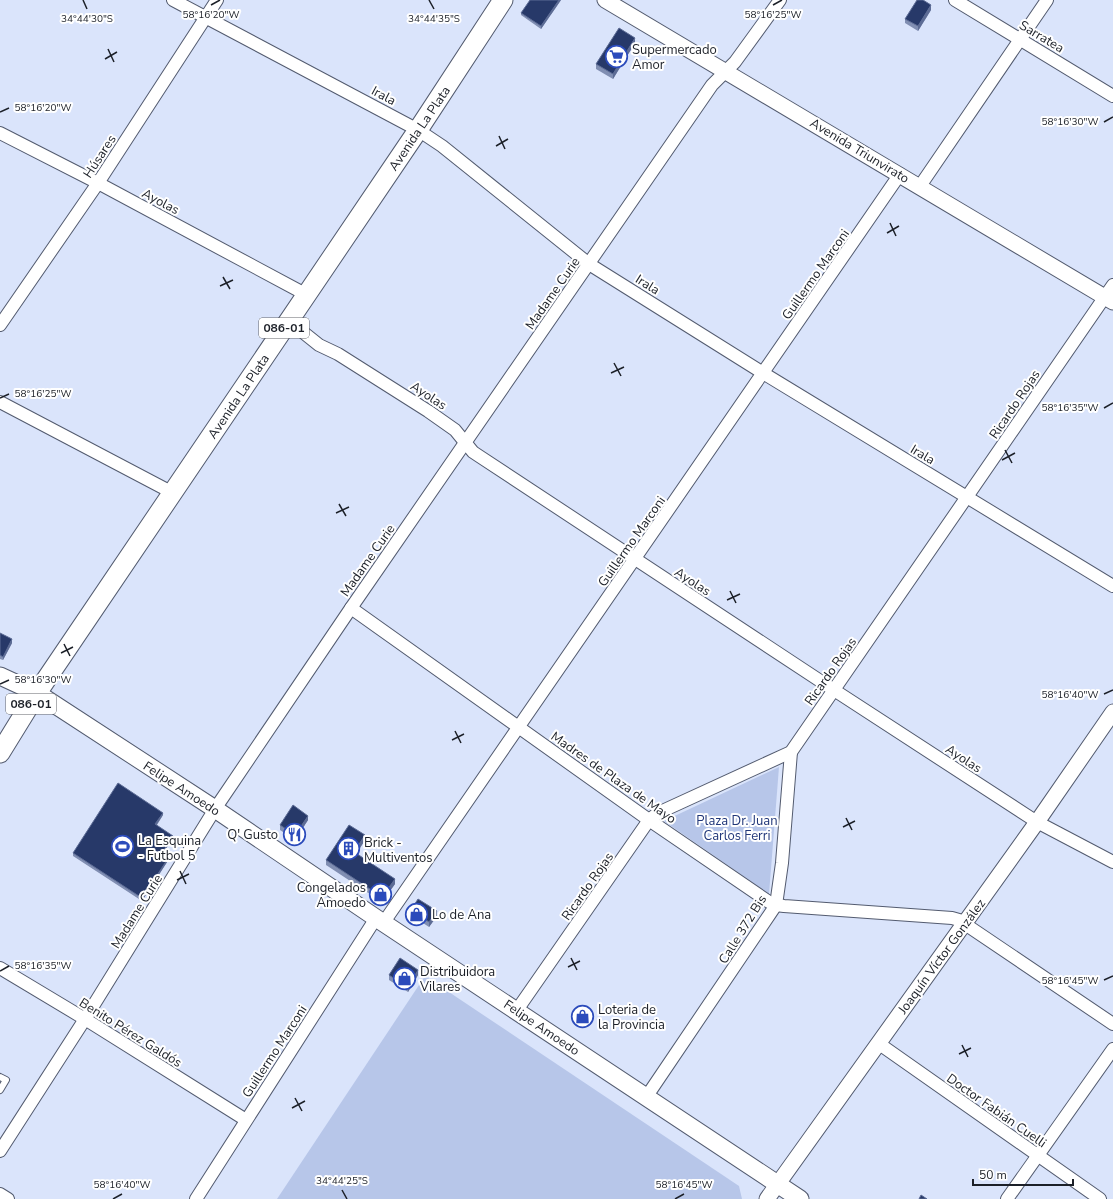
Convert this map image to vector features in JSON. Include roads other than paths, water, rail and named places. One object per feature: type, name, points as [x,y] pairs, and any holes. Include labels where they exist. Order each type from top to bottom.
[{"type":"main road","name":"Avenida La Plata","points":[[0,753],[37,694],[418,130],[503,0]]},
{"type":"main road","name":"Felipe Amoedo","points":[[0,676],[37,694],[215,809],[800,1199]]},
{"type":"street","name":"Irala","points":[[173,0],[418,130],[442,146],[589,264],[763,373],[1113,586]]},
{"type":"street","name":"Húsares","points":[[0,325],[98,183],[218,0]]},
{"type":"street","name":"Avenida Triunvirato","points":[[605,0],[920,186],[1110,294]]},
{"type":"street","name":"Madame Curie","points":[[0,1151],[85,1019],[215,809],[351,608],[712,85],[736,62],[780,0]]},
{"type":"street","name":"Sarratea","points":[[955,0],[1113,96]]},
{"type":"street","points":[[920,186],[1047,0]]},
{"type":"street","name":"Ayolas","points":[[0,133],[98,183],[307,295]]},
{"type":"street","name":"Guillermo Marconi","points":[[196,1199],[246,1120],[380,920],[519,727],[900,174]]},
{"type":"street","name":"Ricardo Rojas","points":[[517,1010],[650,820],[658,813],[791,752],[967,497],[1110,294]]},
{"type":"street","name":"Ayolas","points":[[289,321],[318,345],[338,354],[428,411],[455,430],[479,456],[834,690],[1037,822],[1113,862]]},
{"type":"street","points":[[0,402],[173,493]]},
{"type":"street","name":"Madres de Plaza de Mayo","points":[[351,608],[650,820],[769,902],[776,905],[952,918],[964,923],[1113,1024]]},
{"type":"street","name":"Joaquín Víctor González","points":[[767,1199],[1037,822],[1113,712]]},
{"type":"street","name":"Calle 372 Bis","points":[[647,1096],[776,905],[782,863],[791,752]]},
{"type":"street","name":"Benito Pérez Galdós","points":[[0,968],[85,1019],[246,1120]]},
{"type":"street","name":"Doctor Fabián Cuelli","points":[[878,1043],[1100,1199]]},
{"type":"street","points":[[1007,1199],[1113,1049]]},
{"type":"street","points":[[0,1194],[8,1199]]},
{"type":"lane","points":[[0,1077],[6,1080],[0,1090]]},
{"type":"place","name":"Supermercado Amor","points":[[616,56]]},
{"type":"place","name":"Q' Gusto","points":[[294,834]]},
{"type":"place","name":"La Esquina - Futbol 5","points":[[123,847]]},
{"type":"place","name":"Brick - Multiventos","points":[[348,849]]},
{"type":"place","name":"Congelados Amoedo","points":[[381,894]]},
{"type":"place","name":"Lo de Ana","points":[[417,914]]},
{"type":"place","name":"Distribuidora Vilares","points":[[404,978]]},
{"type":"place","name":"Loteria de la Provincia","points":[[583,1016]]},
{"type":"park label","name":"Plaza Dr. Juan Carlos Ferri","points":[[737,828]]}]
